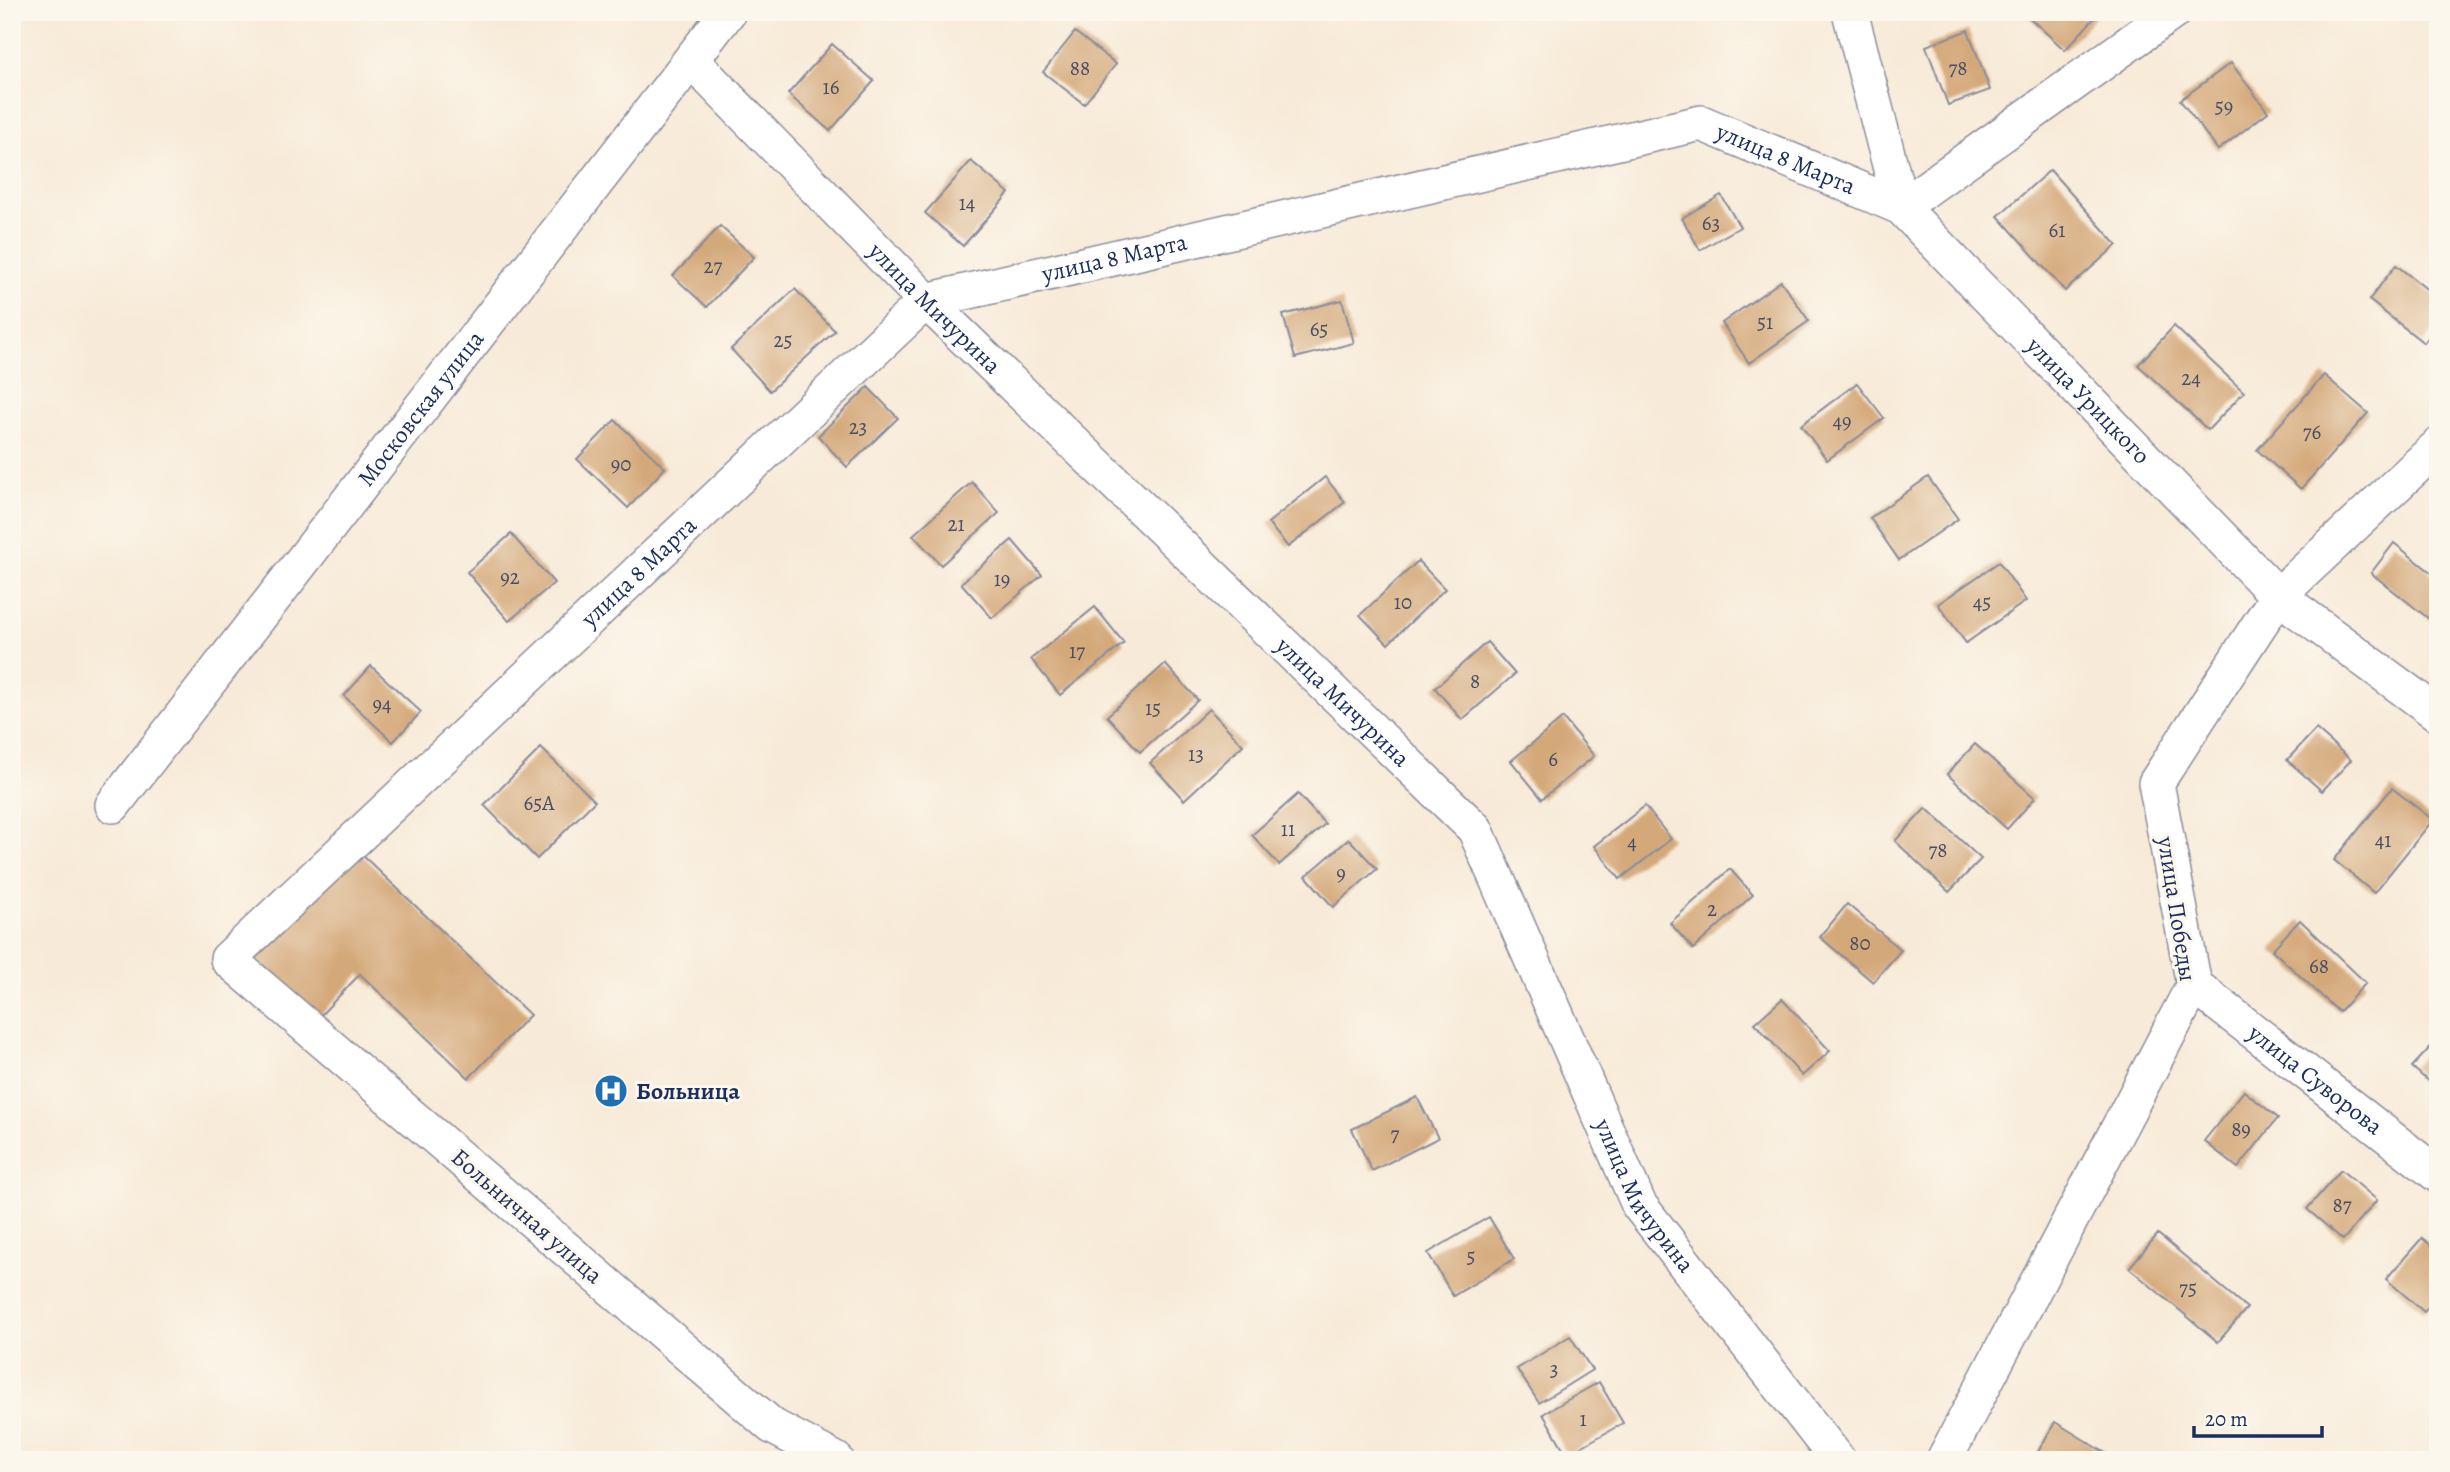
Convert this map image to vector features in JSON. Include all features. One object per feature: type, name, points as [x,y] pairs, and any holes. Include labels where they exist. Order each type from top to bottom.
[{"type":"street","name":"Московская улица","points":[[113,805],[728,12]]},
{"type":"street","name":"улица Урицкого","points":[[1850,12],[1901,207],[2278,596],[2438,714]]},
{"type":"street","points":[[1901,207],[2174,12]]},
{"type":"street","name":"улица Мичурина","points":[[691,60],[926,301],[1475,829],[1639,1205],[1838,1460]]},
{"type":"street","name":"улица 8 Марта","points":[[228,959],[926,301],[1701,123],[1901,207]]},
{"type":"street","name":"улица Победы","points":[[1944,1460],[2194,985],[2156,783],[2278,596],[2438,446]]},
{"type":"street","name":"Больничная улица","points":[[228,959],[772,1426],[836,1460]]},
{"type":"street","name":"улица Суворова","points":[[2194,985],[2438,1175]]},
{"type":"building","points":[[2023,12],[2100,12],[2065,50]]},
{"type":"building","points":[[1968,30],[1990,90],[1948,105],[1926,46]]},
{"type":"building","points":[[1075,32],[1116,64],[1084,104],[1043,72]]},
{"type":"building","points":[[832,44],[874,81],[830,131],[788,94]]},
{"type":"building","points":[[2231,63],[2268,112],[2218,150],[2180,100]]},
{"type":"building","points":[[971,161],[1009,193],[963,246],[925,213]]},
{"type":"building","points":[[2050,170],[2117,245],[2065,291],[1998,216]]},
{"type":"building","points":[[1721,195],[1740,227],[1700,250],[1682,218]]},
{"type":"building","points":[[720,226],[754,257],[707,307],[673,276]]},
{"type":"building","points":[[2396,265],[2438,298],[2438,325],[2424,343],[2369,300]]},
{"type":"building","points":[[1781,281],[1809,321],[1749,363],[1722,323]]},
{"type":"building","points":[[795,289],[835,331],[770,391],[731,349]]},
{"type":"building","points":[[1342,300],[1354,343],[1295,358],[1283,315]]},
{"type":"building","points":[[2174,326],[2244,392],[2208,430],[2138,365]]},
{"type":"building","points":[[2324,375],[2368,413],[2301,489],[2257,450]]},
{"type":"building","points":[[1857,383],[1884,418],[1827,460],[1801,425]]},
{"type":"building","points":[[868,387],[898,418],[847,467],[818,436]]},
{"type":"building","points":[[615,420],[665,468],[628,508],[577,459]]},
{"type":"building","points":[[1325,477],[1345,502],[1288,547],[1268,523]]},
{"type":"building","points":[[1928,477],[1958,519],[1899,560],[1870,518]]},
{"type":"building","points":[[972,482],[999,513],[941,565],[913,535]]},
{"type":"building","points":[[511,534],[554,583],[509,621],[467,572]]},
{"type":"building","points":[[1012,540],[1042,575],[992,618],[961,583]]},
{"type":"building","points":[[2394,543],[2438,578],[2438,626],[2371,573]]},
{"type":"building","points":[[1418,561],[1445,589],[1388,644],[1360,615]]},
{"type":"building","points":[[1999,562],[2026,601],[1966,643],[1938,604]]},
{"type":"building","points":[[1095,607],[1124,643],[1060,695],[1031,659]]},
{"type":"building","points":[[1487,642],[1515,674],[1462,720],[1435,688]]},
{"type":"building","points":[[1165,664],[1198,700],[1140,752],[1107,716]]},
{"type":"building","points":[[371,666],[421,712],[393,742],[344,696]]},
{"type":"building","points":[[1209,709],[1243,745],[1184,800],[1150,763]]},
{"type":"building","points":[[1563,718],[1594,756],[1542,799],[1511,761]]},
{"type":"building","points":[[2316,729],[2351,760],[2322,791],[2287,760]]},
{"type":"building","points":[[1975,744],[2035,798],[2007,829],[1947,774]]},
{"type":"building","points":[[541,748],[595,801],[537,859],[484,805]]},
{"type":"building","points":[[2392,788],[2433,820],[2374,893],[2334,860]]},
{"type":"building","points":[[1298,794],[1325,824],[1279,865],[1252,835]]},
{"type":"building","points":[[1645,806],[1671,839],[1620,879],[1594,846]]},
{"type":"building","points":[[1926,808],[1981,859],[1949,892],[1895,841]]},
{"type":"building","points":[[1349,839],[1377,869],[1333,907],[1306,876]]},
{"type":"building","points":[[358,851],[530,1015],[469,1078],[360,974],[317,1019],[254,959]]},
{"type":"building","points":[[1730,869],[1753,895],[1693,949],[1670,923]]},
{"type":"building","points":[[1847,904],[1901,950],[1873,982],[1820,937]]},
{"type":"building","points":[[2300,920],[2366,983],[2339,1012],[2272,950]]},
{"type":"building","points":[[1782,999],[1830,1051],[1802,1076],[1755,1023]]},
{"type":"building","points":[[2438,1039],[2438,1090],[2412,1067]]},
{"type":"building","points":[[2244,1091],[2278,1118],[2238,1168],[2204,1141]]},
{"type":"building","points":[[1417,1097],[1438,1138],[1372,1171],[1352,1129]]},
{"type":"building","points":[[2341,1170],[2377,1200],[2343,1240],[2307,1209]]},
{"type":"building","points":[[1489,1217],[1514,1259],[1453,1296],[1428,1253]]},
{"type":"building","points":[[2158,1234],[2247,1308],[2218,1342],[2129,1268]]},
{"type":"building","points":[[2422,1238],[2438,1251],[2438,1295],[2424,1312],[2386,1279]]},
{"type":"building","points":[[1570,1336],[1592,1370],[1539,1403],[1517,1369]]},
{"type":"building","points":[[1599,1382],[1623,1423],[1567,1455],[1543,1414]]},
{"type":"building","points":[[2055,1422],[2117,1460],[2040,1460],[2035,1457]]},
{"type":"place","name":"Больница","points":[[611,1091]]}]
